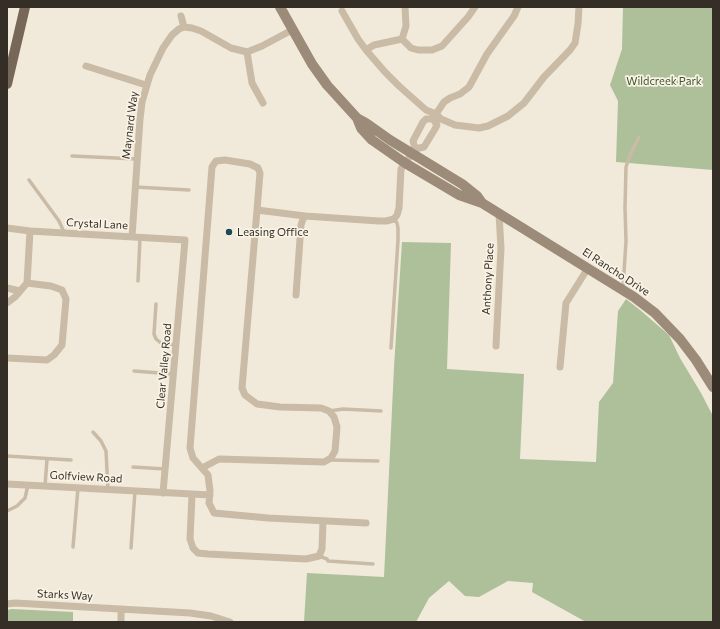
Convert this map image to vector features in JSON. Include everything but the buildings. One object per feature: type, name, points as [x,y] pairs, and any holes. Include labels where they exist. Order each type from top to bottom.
[{"type":"main road","points":[[7,84],[25,7]]},
{"type":"main road","name":"El Rancho Drive","points":[[280,7],[312,64],[327,85],[357,118],[365,134],[386,151],[405,163],[459,194],[482,204],[623,289],[655,313],[670,328],[691,352],[713,387]]},
{"type":"main road","name":"El Rancho Drive","points":[[357,118],[413,151],[462,184],[477,196],[482,204]]},
{"type":"street","points":[[402,39],[406,26],[405,7]]},
{"type":"street","points":[[402,39],[411,48],[418,50],[432,50],[442,46],[475,7]]},
{"type":"street","points":[[413,151],[424,147],[437,125],[435,117],[444,102],[460,94],[469,87],[487,54],[514,16],[518,7]]},
{"type":"street","points":[[342,11],[366,50],[399,86],[426,110],[435,117],[455,125],[479,128],[488,126],[508,116],[528,99],[544,77],[570,50],[576,39],[579,7]]},
{"type":"street","points":[[181,16],[184,28],[196,29],[231,48],[247,52],[292,30]]},
{"type":"street","name":"Maynard Way","points":[[132,237],[140,119],[146,85],[157,60],[172,35],[175,31],[184,28]]},
{"type":"street","points":[[366,50],[374,45],[402,39]]},
{"type":"street","points":[[247,52],[252,83],[263,103]]},
{"type":"street","points":[[86,66],[146,85]]},
{"type":"street","points":[[257,210],[305,216],[379,221],[394,219],[399,208],[401,169],[413,151],[413,141],[426,119],[435,117]]},
{"type":"street","points":[[419,130],[430,136]]},
{"type":"street","points":[[202,468],[219,459],[324,462],[331,458],[335,451],[337,427],[334,417],[329,411],[321,408],[280,407],[257,404],[245,395],[242,388],[260,173],[258,168],[250,164],[225,160],[216,161],[212,167],[190,448],[192,458],[208,475],[210,495],[209,503],[214,513],[268,518],[366,523]]},
{"type":"street","name":"Anthony Place","points":[[496,346],[501,248],[499,214]]},
{"type":"street","points":[[296,295],[301,225],[305,216]]},
{"type":"street","name":"Crystal Lane","points":[[7,228],[30,231],[185,240]]},
{"type":"street","points":[[7,303],[15,297],[27,283],[30,231]]},
{"type":"street","name":"Clear Valley Road","points":[[163,493],[185,240]]},
{"type":"street","points":[[560,367],[566,303],[588,268]]},
{"type":"street","points":[[7,358],[47,360],[54,355],[62,345],[66,298],[62,290],[52,286],[27,283]]},
{"type":"street","points":[[7,288],[20,291]]},
{"type":"street","name":"Golfview Road","points":[[7,484],[210,495]]},
{"type":"street","points":[[192,494],[190,538],[193,548],[198,553],[306,559],[319,556],[322,550],[323,521]]},
{"type":"street","name":"Starks Way","points":[[7,604],[15,603],[190,613],[211,616],[230,622]]},
{"type":"street","points":[[121,609],[121,622]]},
{"type":"lane","points":[[623,289],[626,240],[626,167],[639,137]]},
{"type":"lane","points":[[72,156],[137,159]]},
{"type":"lane","points":[[29,180],[59,221],[64,233]]},
{"type":"lane","points":[[135,187],[189,190]]},
{"type":"lane","points":[[391,348],[398,240],[398,228],[394,219]]},
{"type":"lane","points":[[138,281],[140,238]]},
{"type":"lane","points":[[156,304],[154,334],[156,339],[161,343],[177,345]]},
{"type":"lane","points":[[134,371],[174,374]]},
{"type":"lane","points":[[329,411],[343,409],[381,411]]},
{"type":"lane","points":[[93,432],[101,441],[106,451],[108,490]]},
{"type":"lane","points":[[7,456],[71,460]]},
{"type":"lane","points":[[46,486],[47,458]]},
{"type":"lane","points":[[327,460],[378,461]]},
{"type":"lane","points":[[133,467],[165,469]]},
{"type":"lane","points":[[7,511],[17,506],[25,498],[28,485]]},
{"type":"lane","points":[[74,547],[78,488]]},
{"type":"lane","points":[[131,548],[135,491]]},
{"type":"lane","points":[[319,556],[327,559],[328,561],[373,564]]},
{"type":"green space","name":"Wildcreek Park","points":[[623,7],[713,7],[713,170],[616,162],[618,101],[610,85],[622,49]]},
{"type":"green space","points":[[402,242],[451,243],[447,369],[524,374],[520,459],[596,462],[599,402],[613,383],[618,311],[626,299],[669,335],[680,358],[713,416],[713,622],[586,622],[532,592],[533,583],[508,581],[479,597],[465,596],[449,581],[429,598],[416,622],[304,622],[307,573],[384,577],[394,367]]},
{"type":"green space","points":[[7,610],[73,612],[73,622],[7,622]]},
{"type":"place","name":"Leasing Office","points":[[229,232]]}]
